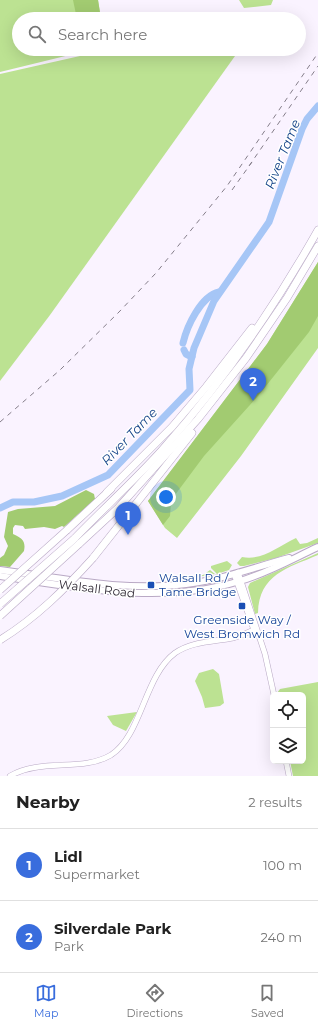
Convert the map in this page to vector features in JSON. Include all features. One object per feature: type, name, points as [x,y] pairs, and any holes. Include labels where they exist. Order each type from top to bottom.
[{"type":"highway","points":[[0,616],[77,541],[181,427],[249,340],[318,230]]},
{"type":"highway","points":[[0,604],[118,508],[202,413],[246,358],[287,298],[318,246]]},
{"type":"highway","points":[[0,640],[46,606],[64,590],[93,558],[254,354],[289,301],[318,250]]},
{"type":"highway","points":[[0,590],[107,492],[177,421],[278,296]]},
{"type":"highway","points":[[107,492],[181,427]]},
{"type":"main road","points":[[301,555],[318,547]]},
{"type":"main road","name":"Walsall Road","points":[[0,570],[148,587],[185,584],[236,573],[301,555]]},
{"type":"main road","name":"Walsall Road","points":[[0,576],[126,593],[152,594],[186,592],[239,581],[272,570],[301,555]]},
{"type":"main road","points":[[126,584],[126,593]]},
{"type":"street","points":[[236,573],[255,630],[265,654],[273,692]]},
{"type":"street","points":[[10,776],[30,768],[69,764],[109,756],[123,744],[160,669],[174,654],[195,643],[234,638],[255,630]]},
{"type":"street","points":[[287,764],[289,776]]},
{"type":"green space","points":[[0,0],[98,0],[100,12],[12,12],[12,56],[65,56],[0,72]]},
{"type":"green space","points":[[73,0],[98,0],[100,12],[76,12]]},
{"type":"green space","points":[[239,0],[273,0],[271,5],[244,8]]},
{"type":"green space","points":[[80,56],[235,56],[50,315],[0,381],[0,74]]},
{"type":"green space","points":[[318,262],[318,348],[241,456],[177,538],[165,528],[148,501],[267,344]]},
{"type":"green space","points":[[318,262],[318,316],[309,332],[258,396],[204,456],[175,495],[171,504],[170,516],[163,525],[148,501],[267,344]]},
{"type":"green space","points":[[86,490],[94,494],[95,499],[64,527],[62,526],[55,529],[44,527],[25,529],[23,526],[15,525],[13,528],[13,534],[23,540],[24,551],[10,567],[0,566],[0,558],[4,555],[8,546],[4,537],[8,512],[18,509],[55,506]]},
{"type":"green space","points":[[296,538],[300,544],[307,543],[318,538],[318,543],[276,558],[244,566],[240,566],[237,563],[242,557],[249,558],[263,555]]},
{"type":"green space","points":[[318,553],[318,555],[277,574],[264,589],[260,600],[258,613],[255,614],[248,587],[250,583]]},
{"type":"green space","points":[[227,561],[232,565],[229,570],[217,574],[211,568],[211,566]]},
{"type":"green space","points":[[210,570],[215,574],[167,582],[203,575]]},
{"type":"green space","points":[[213,669],[219,674],[224,703],[220,706],[205,708],[195,681],[199,673]]},
{"type":"green space","points":[[318,682],[318,776],[293,776],[291,764],[306,764],[306,692],[278,692],[280,689]]},
{"type":"green space","points":[[137,712],[126,731],[113,725],[107,716]]},
{"type":"waterway","name":"River Tame","points":[[0,508],[13,502],[34,502],[62,496],[108,475],[190,390],[189,369],[194,348],[214,301],[269,222],[302,129],[307,119],[318,106]]},
{"type":"waterway","name":"River Tame","points":[[183,343],[191,320],[201,305],[206,299],[219,292]]},
{"type":"waterway","name":"River Tame","points":[[184,350],[186,354],[192,357]]},
{"type":"railway","points":[[0,422],[60,370],[156,273],[227,186],[318,53]]},
{"type":"railway","points":[[249,166],[318,66]]},
{"type":"railway","points":[[232,190],[252,162]]},
{"type":"place","name":"Silverdale Park","points":[[253,401]]},
{"type":"place","name":"Lidl","points":[[128,535]]},
{"type":"place","name":"Walsall Rd / Tame Bridge","points":[[151,585]]},
{"type":"place","name":"Greenside Way / West Bromwich Rd","points":[[242,606]]}]
